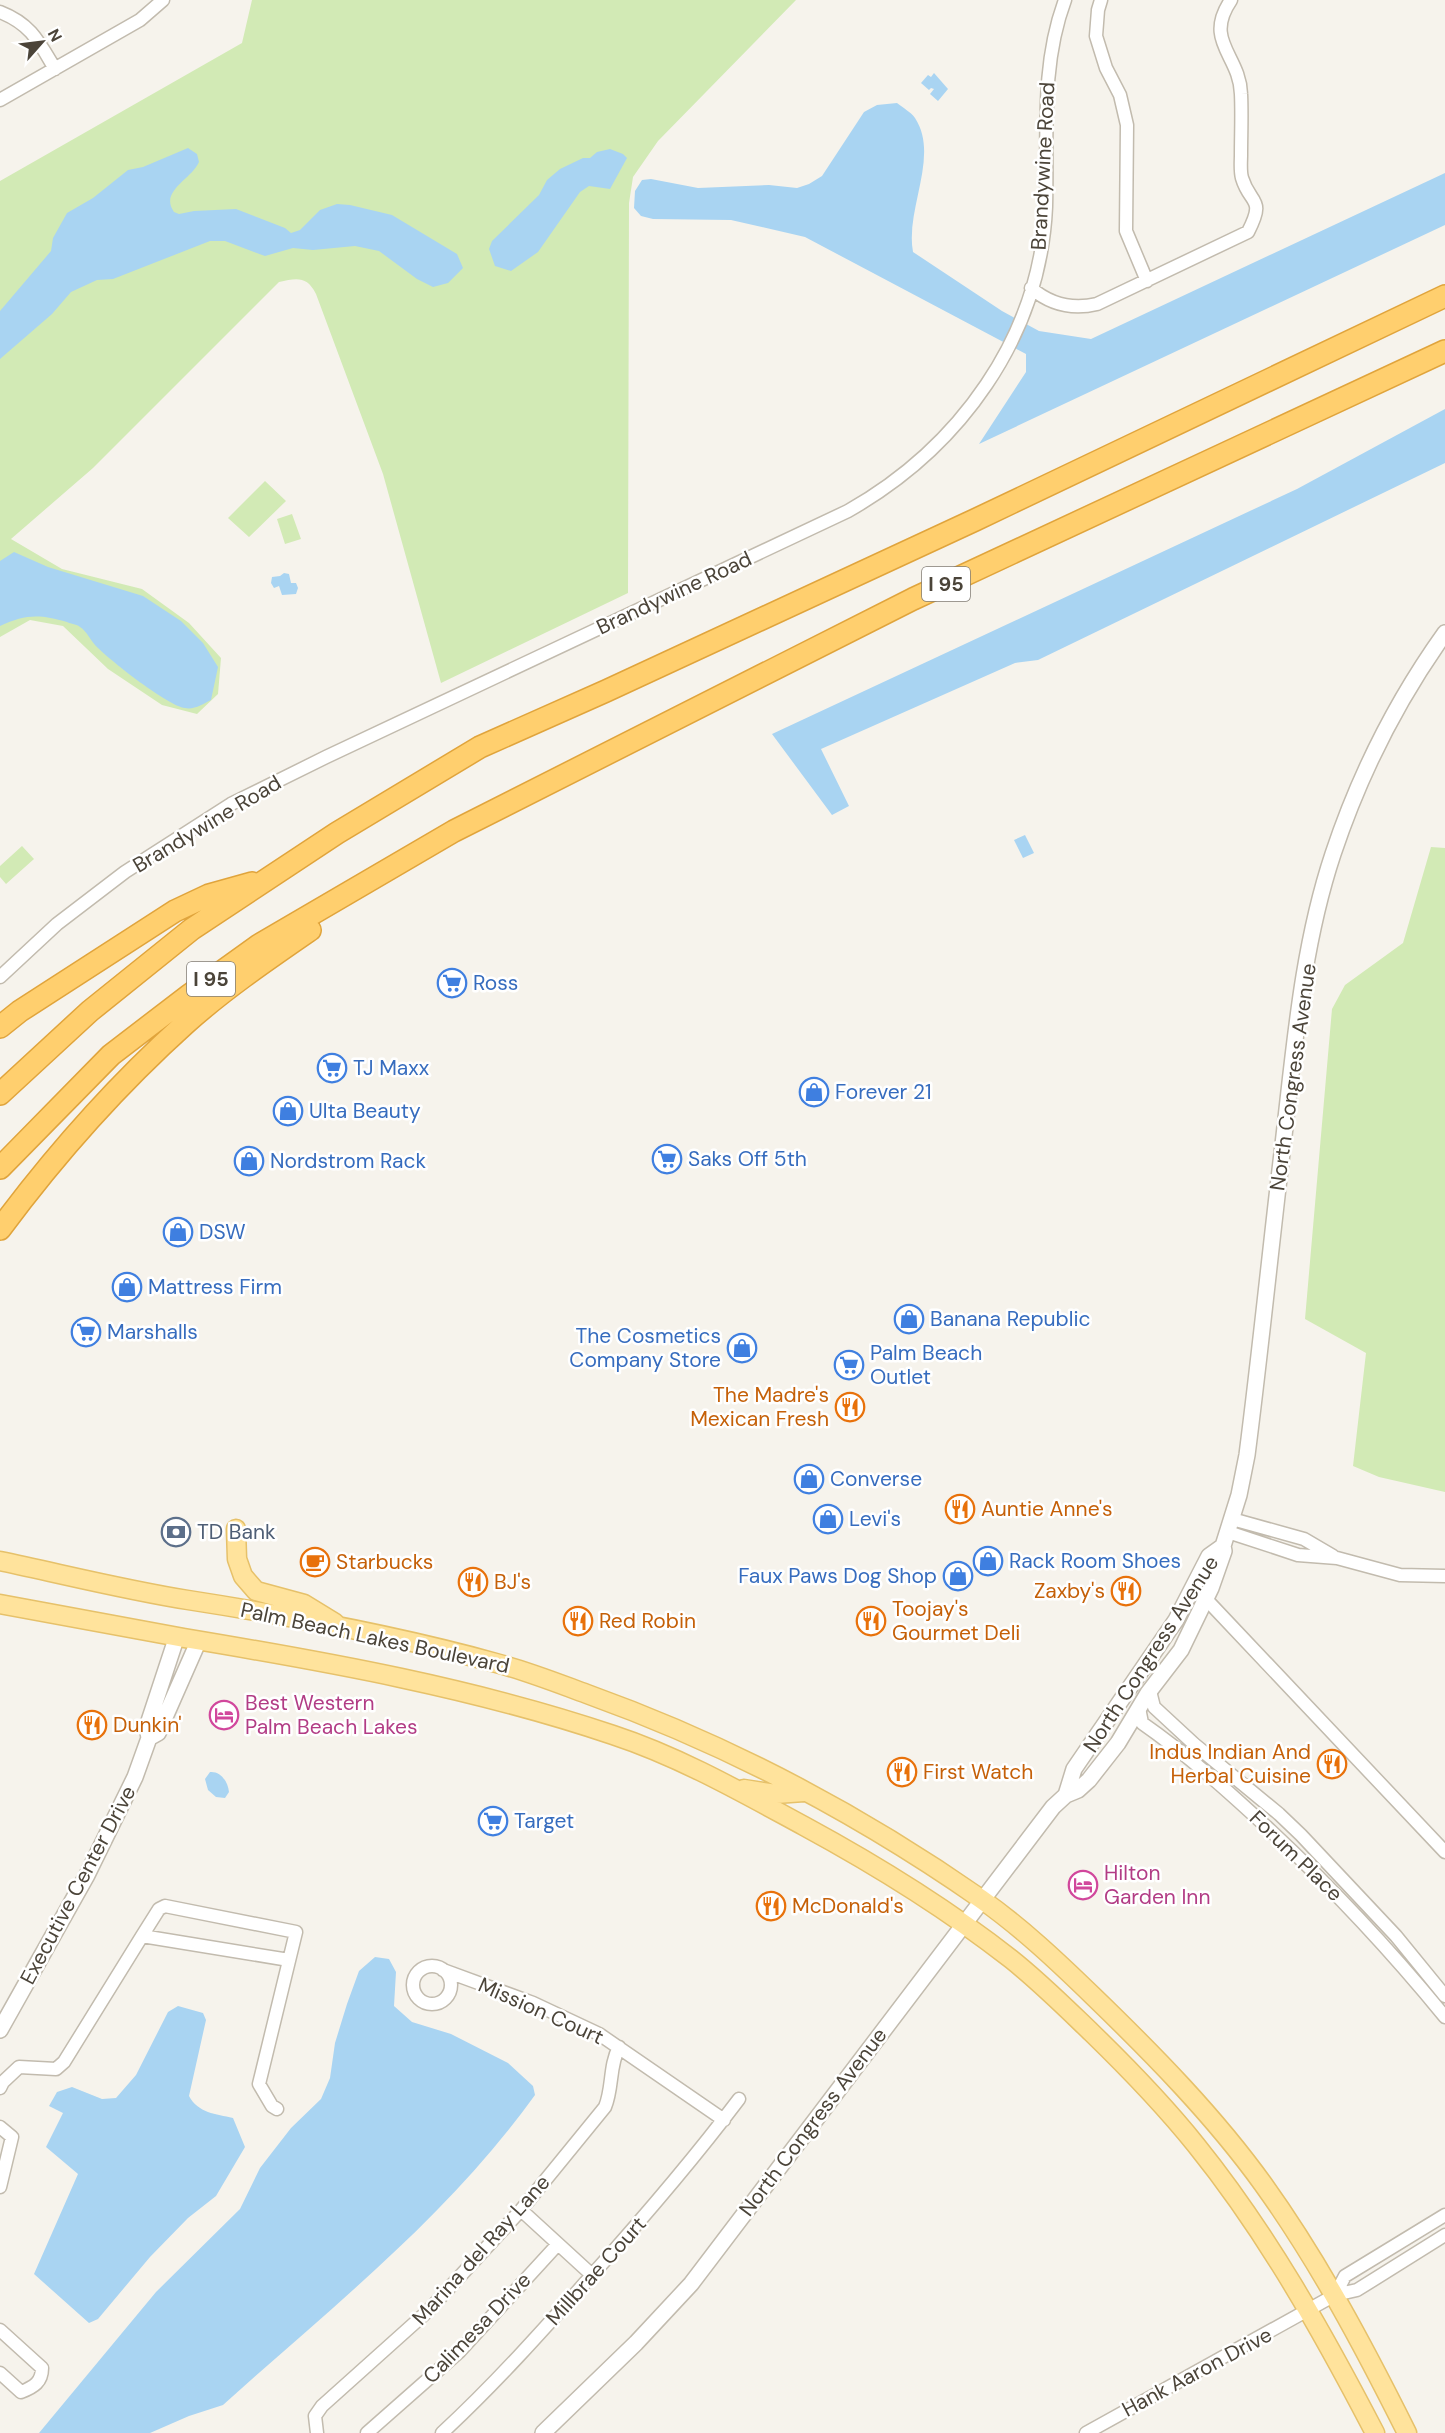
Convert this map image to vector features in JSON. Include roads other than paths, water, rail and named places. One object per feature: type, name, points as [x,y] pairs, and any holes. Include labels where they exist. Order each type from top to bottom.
[{"type":"highway","name":"I 95","points":[[0,1094],[90,1011],[192,929],[337,833],[480,747],[942,535],[1445,296]]},
{"type":"highway","name":"I 95","points":[[0,1168],[111,1055],[188,996],[259,945],[454,831],[913,600],[1445,351]]},
{"type":"highway","points":[[0,1229],[27,1192],[96,1112],[187,1022],[273,955],[454,831]]},
{"type":"highway","points":[[0,1027],[29,1004],[175,912],[209,895],[272,878]]},
{"type":"main road","points":[[236,1529],[237,1559],[243,1576],[256,1591],[304,1604],[344,1629]]},
{"type":"main road","name":"Palm Beach Lakes Boulevard","points":[[0,1561],[187,1600],[404,1640],[495,1662],[643,1715],[731,1753],[858,1821],[982,1900],[1066,1970],[1184,2090],[1262,2182],[1335,2295],[1407,2433]]},
{"type":"main road","name":"Palm Beach Lakes Boulevard","points":[[0,1604],[352,1668],[519,1706],[617,1736],[725,1784],[843,1847],[1010,1958],[1046,1988],[1167,2111],[1222,2179],[1308,2311],[1375,2433]]},
{"type":"main road","points":[[725,1784],[767,1793],[804,1792]]},
{"type":"street","points":[[0,100],[140,20],[162,0]]},
{"type":"street","name":"Brandywine Road","points":[[0,976],[57,924],[125,872],[231,804],[842,514],[874,496],[907,472],[944,439],[981,393],[1009,347],[1031,288],[1040,252],[1045,211],[1047,74],[1055,32],[1065,0]]},
{"type":"street","points":[[1101,0],[1096,36],[1106,68],[1120,95],[1127,125],[1126,231],[1147,281]]},
{"type":"street","points":[[1031,288],[1051,301],[1066,306],[1082,307],[1097,304],[1248,232],[1254,220],[1256,203],[1241,177],[1239,76],[1220,38],[1222,13],[1231,0]]},
{"type":"street","points":[[0,12],[27,27],[37,38],[55,69]]},
{"type":"street","name":"North Congress Avenue","points":[[543,2433],[636,2343],[691,2284],[1053,1807],[1066,1795],[1078,1790],[1118,1743],[1150,1691],[1181,1650],[1224,1551],[1247,1455],[1299,1005],[1324,884],[1350,809],[1379,742],[1421,665],[1445,633]]},
{"type":"street","points":[[1228,1532],[1304,1539],[1336,1558],[1400,1575],[1445,1576]]},
{"type":"street","name":"North Congress Avenue","points":[[1066,1795],[1074,1769],[1176,1620],[1209,1556],[1228,1532]]},
{"type":"street","points":[[1205,1598],[1445,1852]]},
{"type":"street","name":"Executive Center Drive","points":[[0,2030],[87,1875],[135,1777],[149,1738],[147,1727],[177,1636]]},
{"type":"street","name":"Executive Center Drive","points":[[149,1738],[158,1733],[199,1640]]},
{"type":"street","points":[[1138,1676],[1136,1693],[1139,1708]]},
{"type":"street","name":"Forum Place","points":[[1150,1691],[1154,1707],[1301,1835],[1396,1936],[1445,1996]]},
{"type":"street","name":"Forum Place","points":[[1139,1708],[1142,1722],[1225,1788],[1316,1873],[1414,1979],[1445,2017]]},
{"type":"street","points":[[0,2088],[3,2082],[19,2067],[56,2069],[64,2062],[142,1935],[159,1910],[170,1906],[296,1932],[259,2084],[272,2106],[277,2109]]},
{"type":"street","points":[[142,1935],[290,1960]]},
{"type":"street","name":"Mission Court","points":[[443,1970],[533,2003],[599,2034],[724,2120]]},
{"type":"street","name":"Marina del Ray Lane","points":[[317,2433],[315,2416],[322,2406],[428,2311],[521,2210],[605,2107],[610,2096],[614,2059],[619,2047]]},
{"type":"street","name":"Millbrae Court","points":[[442,2433],[525,2352],[683,2172],[739,2099]]},
{"type":"street","points":[[0,2127],[12,2137],[0,2187]]},
{"type":"street","points":[[521,2210],[592,2275]]},
{"type":"street","points":[[1335,2295],[1345,2276],[1445,2215]]},
{"type":"street","points":[[1335,2295],[1357,2290],[1445,2235]]},
{"type":"street","name":"Calimesa Drive","points":[[367,2433],[460,2351],[558,2244]]},
{"type":"street","name":"Hank Aaron Drive","points":[[1086,2433],[1335,2295]]},
{"type":"street","points":[[0,2330],[42,2368],[42,2376],[39,2381],[21,2392],[0,2373]]},
{"type":"water","points":[[934,73],[948,89],[938,101],[930,94],[934,89],[929,90],[921,83],[928,75],[931,77]]},
{"type":"water","points":[[897,103],[915,118],[922,133],[924,149],[913,218],[913,252],[1002,311],[1039,331],[1091,339],[1445,173],[1445,225],[979,444],[1026,372],[1026,354],[805,237],[731,220],[653,219],[641,216],[634,208],[635,191],[642,180],[651,179],[698,188],[769,185],[797,188],[809,184],[822,176],[864,112],[877,105]]},
{"type":"water","points":[[188,148],[197,154],[199,162],[173,191],[170,205],[174,212],[179,214],[236,209],[285,228],[291,233],[300,230],[320,210],[337,204],[350,205],[392,215],[457,254],[463,268],[448,283],[433,287],[417,279],[379,251],[355,246],[313,250],[293,248],[265,256],[225,241],[210,241],[113,279],[97,280],[71,292],[52,314],[0,359],[0,311],[51,251],[53,238],[67,213],[93,198],[128,170],[143,167]]},
{"type":"water","points":[[610,149],[627,158],[610,189],[589,186],[580,192],[538,252],[511,271],[495,266],[489,249],[492,241],[539,195],[547,180],[560,169],[583,158],[590,158],[597,152]]},
{"type":"water","points":[[1445,409],[1445,463],[1038,660],[1015,663],[821,749],[849,806],[832,815],[772,734],[1297,489]]},
{"type":"water","points":[[14,552],[48,567],[143,596],[181,621],[203,643],[218,667],[211,700],[192,708],[185,708],[166,700],[115,663],[76,625],[57,619],[25,617],[0,626],[0,561]]},
{"type":"water","points":[[284,573],[289,574],[291,583],[296,583],[298,588],[296,594],[282,595],[279,586],[274,588],[271,583],[272,577]]},
{"type":"water","points":[[1025,835],[1034,853],[1023,858],[1014,840]]},
{"type":"water","points":[[210,1772],[221,1775],[225,1781],[229,1792],[225,1798],[216,1797],[208,1790],[205,1779]]},
{"type":"water","points":[[375,1957],[389,1959],[396,1972],[394,2006],[412,2022],[451,2034],[508,2063],[533,2086],[535,2095],[465,2181],[427,2220],[388,2258],[223,2405],[189,2416],[150,2433],[39,2433],[156,2292],[240,2209],[260,2168],[291,2128],[321,2099],[330,2078],[335,2043],[359,1971]]},
{"type":"water","points":[[178,2006],[203,2013],[206,2020],[189,2096],[202,2109],[233,2118],[245,2147],[216,2196],[188,2218],[150,2257],[98,2319],[89,2323],[34,2274],[78,2174],[46,2147],[63,2113],[49,2106],[57,2092],[72,2087],[102,2099],[116,2098],[136,2075],[168,2012]]},
{"type":"place","name":"Ross","points":[[452,983]]},
{"type":"place","name":"TJ Maxx","points":[[332,1068]]},
{"type":"place","name":"Forever 21","points":[[814,1092]]},
{"type":"place","name":"Ulta Beauty","points":[[288,1111]]},
{"type":"place","name":"Saks Off 5th","points":[[667,1159]]},
{"type":"place","name":"Nordstrom Rack","points":[[249,1161]]},
{"type":"place","name":"DSW","points":[[178,1232]]},
{"type":"place","name":"Mattress Firm","points":[[127,1287]]},
{"type":"place","name":"Banana Republic","points":[[909,1319]]},
{"type":"place","name":"Marshalls","points":[[86,1332]]},
{"type":"place","name":"The Cosmetics Company Store","points":[[742,1348]]},
{"type":"place","name":"Palm Beach Outlet","points":[[849,1365]]},
{"type":"place","name":"The Madre's Mexican Fresh","points":[[850,1407]]},
{"type":"place","name":"Converse","points":[[809,1479]]},
{"type":"place","name":"Auntie Anne's","points":[[960,1509]]},
{"type":"place","name":"Levi's","points":[[828,1519]]},
{"type":"place","name":"TD Bank","points":[[176,1532]]},
{"type":"place","name":"Rack Room Shoes","points":[[988,1561]]},
{"type":"place","name":"Starbucks","points":[[315,1562]]},
{"type":"place","name":"Faux Paws Dog Shop","points":[[958,1576]]},
{"type":"place","name":"BJ's","points":[[473,1582]]},
{"type":"place","name":"Zaxby's","points":[[1126,1591]]},
{"type":"place","name":"Red Robin","points":[[578,1621]]},
{"type":"place","name":"Toojay's Gourmet Deli","points":[[871,1621]]},
{"type":"place","name":"Best Western Palm Beach Lakes","points":[[224,1715]]},
{"type":"place","name":"Dunkin'","points":[[92,1725]]},
{"type":"place","name":"Indus Indian And Herbal Cuisine","points":[[1332,1764]]},
{"type":"place","name":"First Watch","points":[[902,1772]]},
{"type":"place","name":"Target","points":[[493,1821]]},
{"type":"place","name":"Hilton Garden Inn","points":[[1083,1885]]},
{"type":"place","name":"McDonald's","points":[[771,1906]]}]
